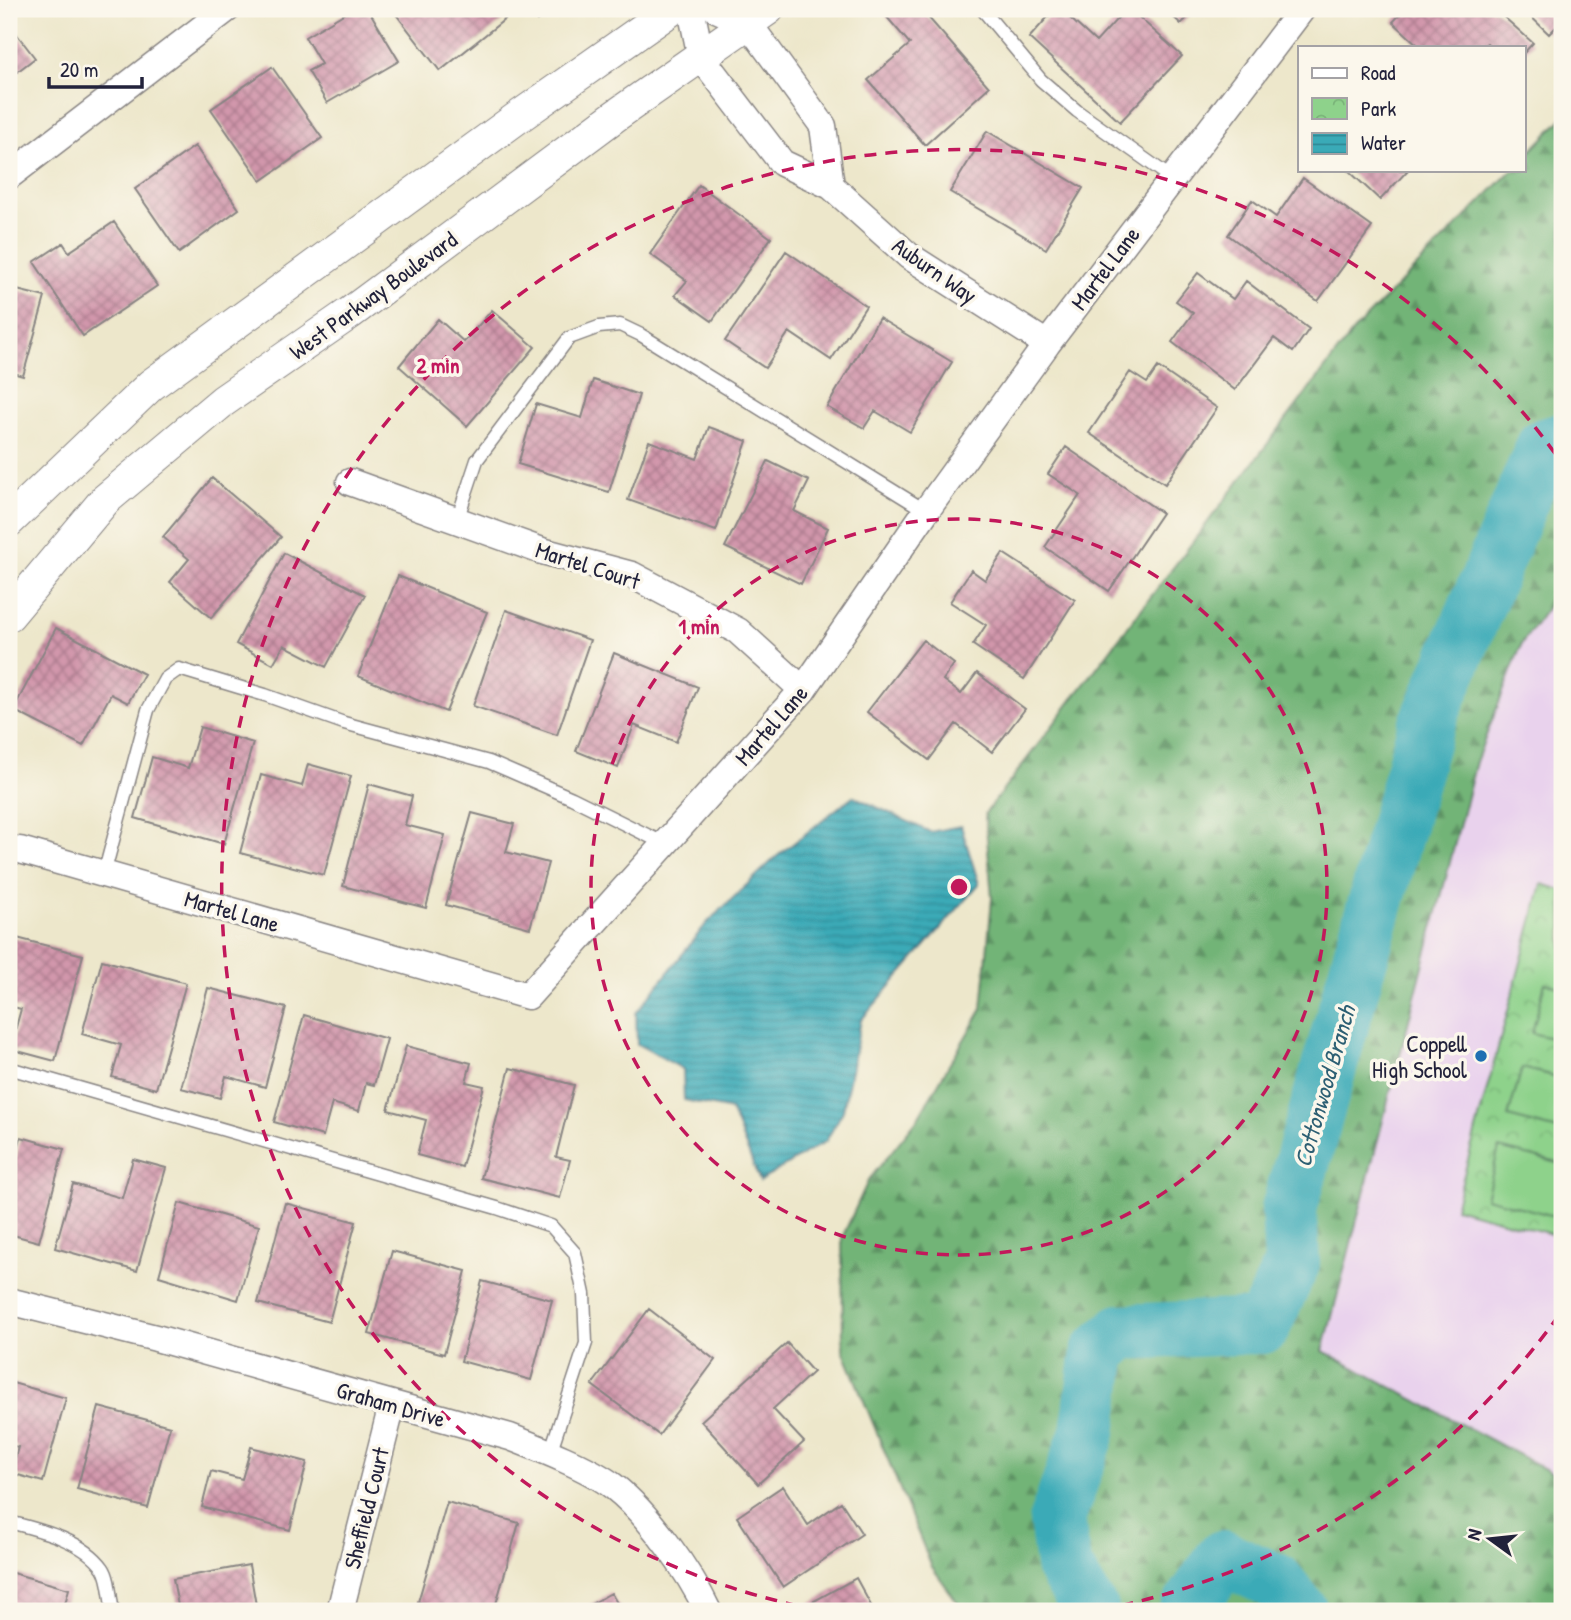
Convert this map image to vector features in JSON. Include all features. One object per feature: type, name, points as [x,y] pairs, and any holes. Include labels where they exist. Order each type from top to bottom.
[{"type":"street","points":[[9,176],[227,9]]},
{"type":"street","points":[[9,521],[150,385],[517,118],[673,9]]},
{"type":"street","name":"Auburn Way","points":[[691,9],[701,57],[782,163],[831,186],[909,257],[1047,344]]},
{"type":"street","points":[[716,9],[758,16],[823,126],[831,186]]},
{"type":"street","name":"Martel Lane","points":[[20,850],[528,996],[803,690],[1047,344],[1302,9]]},
{"type":"street","name":"West Parkway Boulevard","points":[[9,615],[105,500],[223,401],[350,313],[615,116],[758,16]]},
{"type":"street","name":"Martel Court","points":[[350,482],[542,551],[632,575],[738,631],[803,690]]},
{"type":"street","name":"Graham Drive","points":[[9,1301],[156,1338],[510,1437],[550,1453],[612,1485],[650,1520],[708,1611]]},
{"type":"street","name":"Sheffield Court","points":[[341,1611],[392,1405]]},
{"type":"lane","points":[[982,9],[1041,80],[1077,111],[1172,179]]},
{"type":"lane","points":[[457,520],[477,460],[569,338],[599,327],[620,325],[641,335],[926,512]]},
{"type":"lane","points":[[104,874],[148,710],[165,679],[179,669],[344,723],[489,762],[572,798],[665,844]]},
{"type":"lane","points":[[9,1068],[551,1226],[575,1253],[584,1294],[586,1343],[550,1453]]},
{"type":"lane","points":[[9,1521],[49,1533],[78,1546],[104,1569],[113,1611]]},
{"type":"shaded area","name":"Coppell High School","points":[[1562,588],[1562,1478],[1323,1351],[1476,762],[1522,643]]},
{"type":"green space","points":[[1562,119],[1562,588],[1522,643],[1476,762],[1323,1351],[1562,1478],[1562,1566],[1554,1611],[964,1611],[932,1567],[843,1350],[842,1238],[868,1181],[916,1121],[982,1009],[992,898],[985,814],[1356,328],[1510,172],[1526,172],[1526,156]]},
{"type":"green space","points":[[1542,884],[1562,890],[1562,1237],[1455,1208]]},
{"type":"green space","points":[[1545,983],[1562,988],[1562,1041],[1532,1033]]},
{"type":"green space","points":[[1522,1068],[1562,1078],[1562,1131],[1508,1117]]},
{"type":"green space","points":[[1499,1148],[1562,1164],[1562,1218],[1486,1198]]},
{"type":"water","points":[[853,796],[930,832],[961,826],[979,884],[861,1020],[843,1111],[826,1141],[760,1181],[731,1110],[684,1100],[683,1069],[637,1044],[636,1013],[707,923],[775,858]]},
{"type":"building","points":[[352,9],[368,9],[399,61],[327,103],[308,71],[321,64],[305,37]]},
{"type":"building","points":[[392,9],[497,9],[505,19],[440,71]]},
{"type":"building","points":[[528,9],[551,9],[537,20]]},
{"type":"building","points":[[894,9],[921,9],[989,87],[925,145],[868,80],[910,44],[886,16]]},
{"type":"building","points":[[1055,9],[1060,9],[1096,42],[1126,9],[1130,9],[1182,56],[1120,122],[1029,38]]},
{"type":"building","points":[[1165,9],[1196,9],[1181,24]]},
{"type":"building","points":[[1405,9],[1495,9],[1533,43],[1526,51],[1526,46],[1491,46],[1487,43],[1483,46],[1419,46],[1393,22]]},
{"type":"building","points":[[1523,9],[1562,9],[1562,21],[1549,34]]},
{"type":"building","points":[[9,24],[35,58],[9,78]]},
{"type":"building","points":[[272,67],[322,138],[261,181],[211,109]]},
{"type":"building","points":[[987,131],[1083,188],[1046,249],[950,192]]},
{"type":"building","points":[[195,146],[239,209],[179,253],[135,189]]},
{"type":"building","points":[[1350,172],[1406,172],[1380,200]]},
{"type":"building","points":[[1303,178],[1372,227],[1318,301],[1228,235],[1252,200],[1276,217]]},
{"type":"building","points":[[699,185],[771,238],[712,321],[675,295],[687,281],[650,254]]},
{"type":"building","points":[[114,222],[157,286],[83,336],[34,262],[63,243],[69,252]]},
{"type":"building","points":[[786,251],[866,306],[831,360],[789,332],[765,368],[725,341]]},
{"type":"building","points":[[1198,273],[1233,299],[1246,281],[1309,329],[1293,352],[1274,338],[1235,390],[1172,342],[1193,313],[1176,301]]},
{"type":"building","points":[[9,288],[45,297],[23,376],[9,372]]},
{"type":"building","points":[[492,310],[535,347],[467,426],[399,366],[438,319],[464,342]]},
{"type":"building","points":[[879,318],[952,362],[910,432],[875,411],[864,428],[827,407]]},
{"type":"building","points":[[1158,367],[1217,408],[1165,484],[1089,433],[1130,372],[1147,383]]},
{"type":"building","points":[[593,380],[639,395],[609,492],[518,464],[536,404],[582,418]]},
{"type":"building","points":[[709,427],[747,441],[716,531],[628,500],[649,441],[697,459]]},
{"type":"building","points":[[1066,447],[1162,513],[1109,591],[1045,547],[1080,495],[1048,474]]},
{"type":"building","points":[[768,461],[809,481],[794,511],[828,528],[801,584],[725,547]]},
{"type":"building","points":[[212,478],[281,537],[211,618],[170,582],[189,559],[163,537]]},
{"type":"building","points":[[284,553],[365,595],[326,667],[284,645],[273,664],[236,644]]},
{"type":"building","points":[[1003,553],[1075,600],[1024,679],[973,645],[986,625],[950,602],[971,570],[985,580]]},
{"type":"building","points":[[398,576],[487,612],[446,712],[358,676]]},
{"type":"building","points":[[506,610],[590,640],[557,735],[473,706]]},
{"type":"building","points":[[56,628],[144,674],[128,703],[111,694],[83,746],[13,710]]},
{"type":"building","points":[[923,640],[954,664],[943,680],[961,694],[977,673],[1025,709],[992,752],[956,724],[929,760],[867,712]]},
{"type":"building","points":[[614,653],[698,687],[676,742],[634,725],[618,768],[576,751]]},
{"type":"building","points":[[200,727],[253,743],[224,844],[135,818],[152,757],[188,768]]},
{"type":"building","points":[[308,764],[351,776],[324,875],[240,853],[261,775],[302,786]]},
{"type":"building","points":[[369,784],[412,796],[405,825],[445,835],[426,908],[343,886]]},
{"type":"building","points":[[472,813],[514,824],[506,852],[548,863],[530,928],[446,905]]},
{"type":"building","points":[[9,936],[83,955],[55,1061],[10,1049],[21,1009],[9,1006]]},
{"type":"building","points":[[102,960],[186,983],[156,1089],[112,1077],[121,1045],[82,1034]]},
{"type":"building","points":[[208,988],[286,1008],[265,1087],[226,1076],[220,1098],[181,1088]]},
{"type":"building","points":[[304,1015],[387,1039],[374,1085],[366,1083],[359,1111],[332,1103],[323,1136],[274,1122]]},
{"type":"building","points":[[406,1046],[471,1063],[466,1082],[484,1086],[462,1167],[417,1155],[426,1120],[388,1110]]},
{"type":"building","points":[[510,1068],[574,1085],[556,1157],[570,1160],[560,1198],[481,1178]]},
{"type":"building","points":[[21,1137],[64,1149],[39,1242],[9,1234],[9,1155],[16,1157]]},
{"type":"building","points":[[133,1159],[166,1168],[137,1271],[55,1248],[73,1184],[122,1198]]},
{"type":"building","points":[[179,1203],[259,1226],[238,1300],[159,1276]]},
{"type":"building","points":[[285,1203],[356,1222],[329,1322],[258,1303]]},
{"type":"building","points":[[392,1251],[466,1271],[444,1354],[369,1334]]},
{"type":"building","points":[[482,1281],[552,1300],[531,1380],[461,1361]]},
{"type":"building","points":[[649,1309],[715,1360],[659,1435],[592,1385]]},
{"type":"building","points":[[787,1343],[813,1372],[773,1409],[804,1442],[758,1484],[701,1421]]},
{"type":"building","points":[[9,1382],[66,1398],[43,1482],[11,1473],[18,1447],[9,1445]]},
{"type":"building","points":[[99,1407],[170,1426],[148,1508],[77,1489]]},
{"type":"building","points":[[251,1447],[307,1462],[290,1530],[202,1507],[211,1471],[242,1479]]},
{"type":"building","points":[[783,1486],[808,1525],[841,1502],[862,1534],[783,1587],[737,1517]]},
{"type":"building","points":[[447,1502],[519,1523],[494,1611],[453,1611],[418,1602]]},
{"type":"building","points":[[249,1565],[257,1611],[179,1611],[173,1579]]},
{"type":"building","points":[[9,1572],[69,1589],[63,1611],[9,1611]]},
{"type":"building","points":[[856,1578],[874,1611],[796,1611]]},
{"type":"building","points":[[611,1593],[622,1611],[579,1611]]},
{"type":"waterway","name":"Cottonwood Branch","points":[[1091,1611],[1063,1565],[1057,1519],[1088,1432],[1099,1352],[1121,1332],[1263,1326],[1292,1264],[1289,1209],[1425,729],[1544,446],[1562,441]]},
{"type":"waterway","name":"Cottonwood Branch","points":[[1187,1611],[1223,1558],[1276,1581],[1300,1611]]},
{"type":"place","name":"Coppell High School","points":[[1481,1056]]}]
